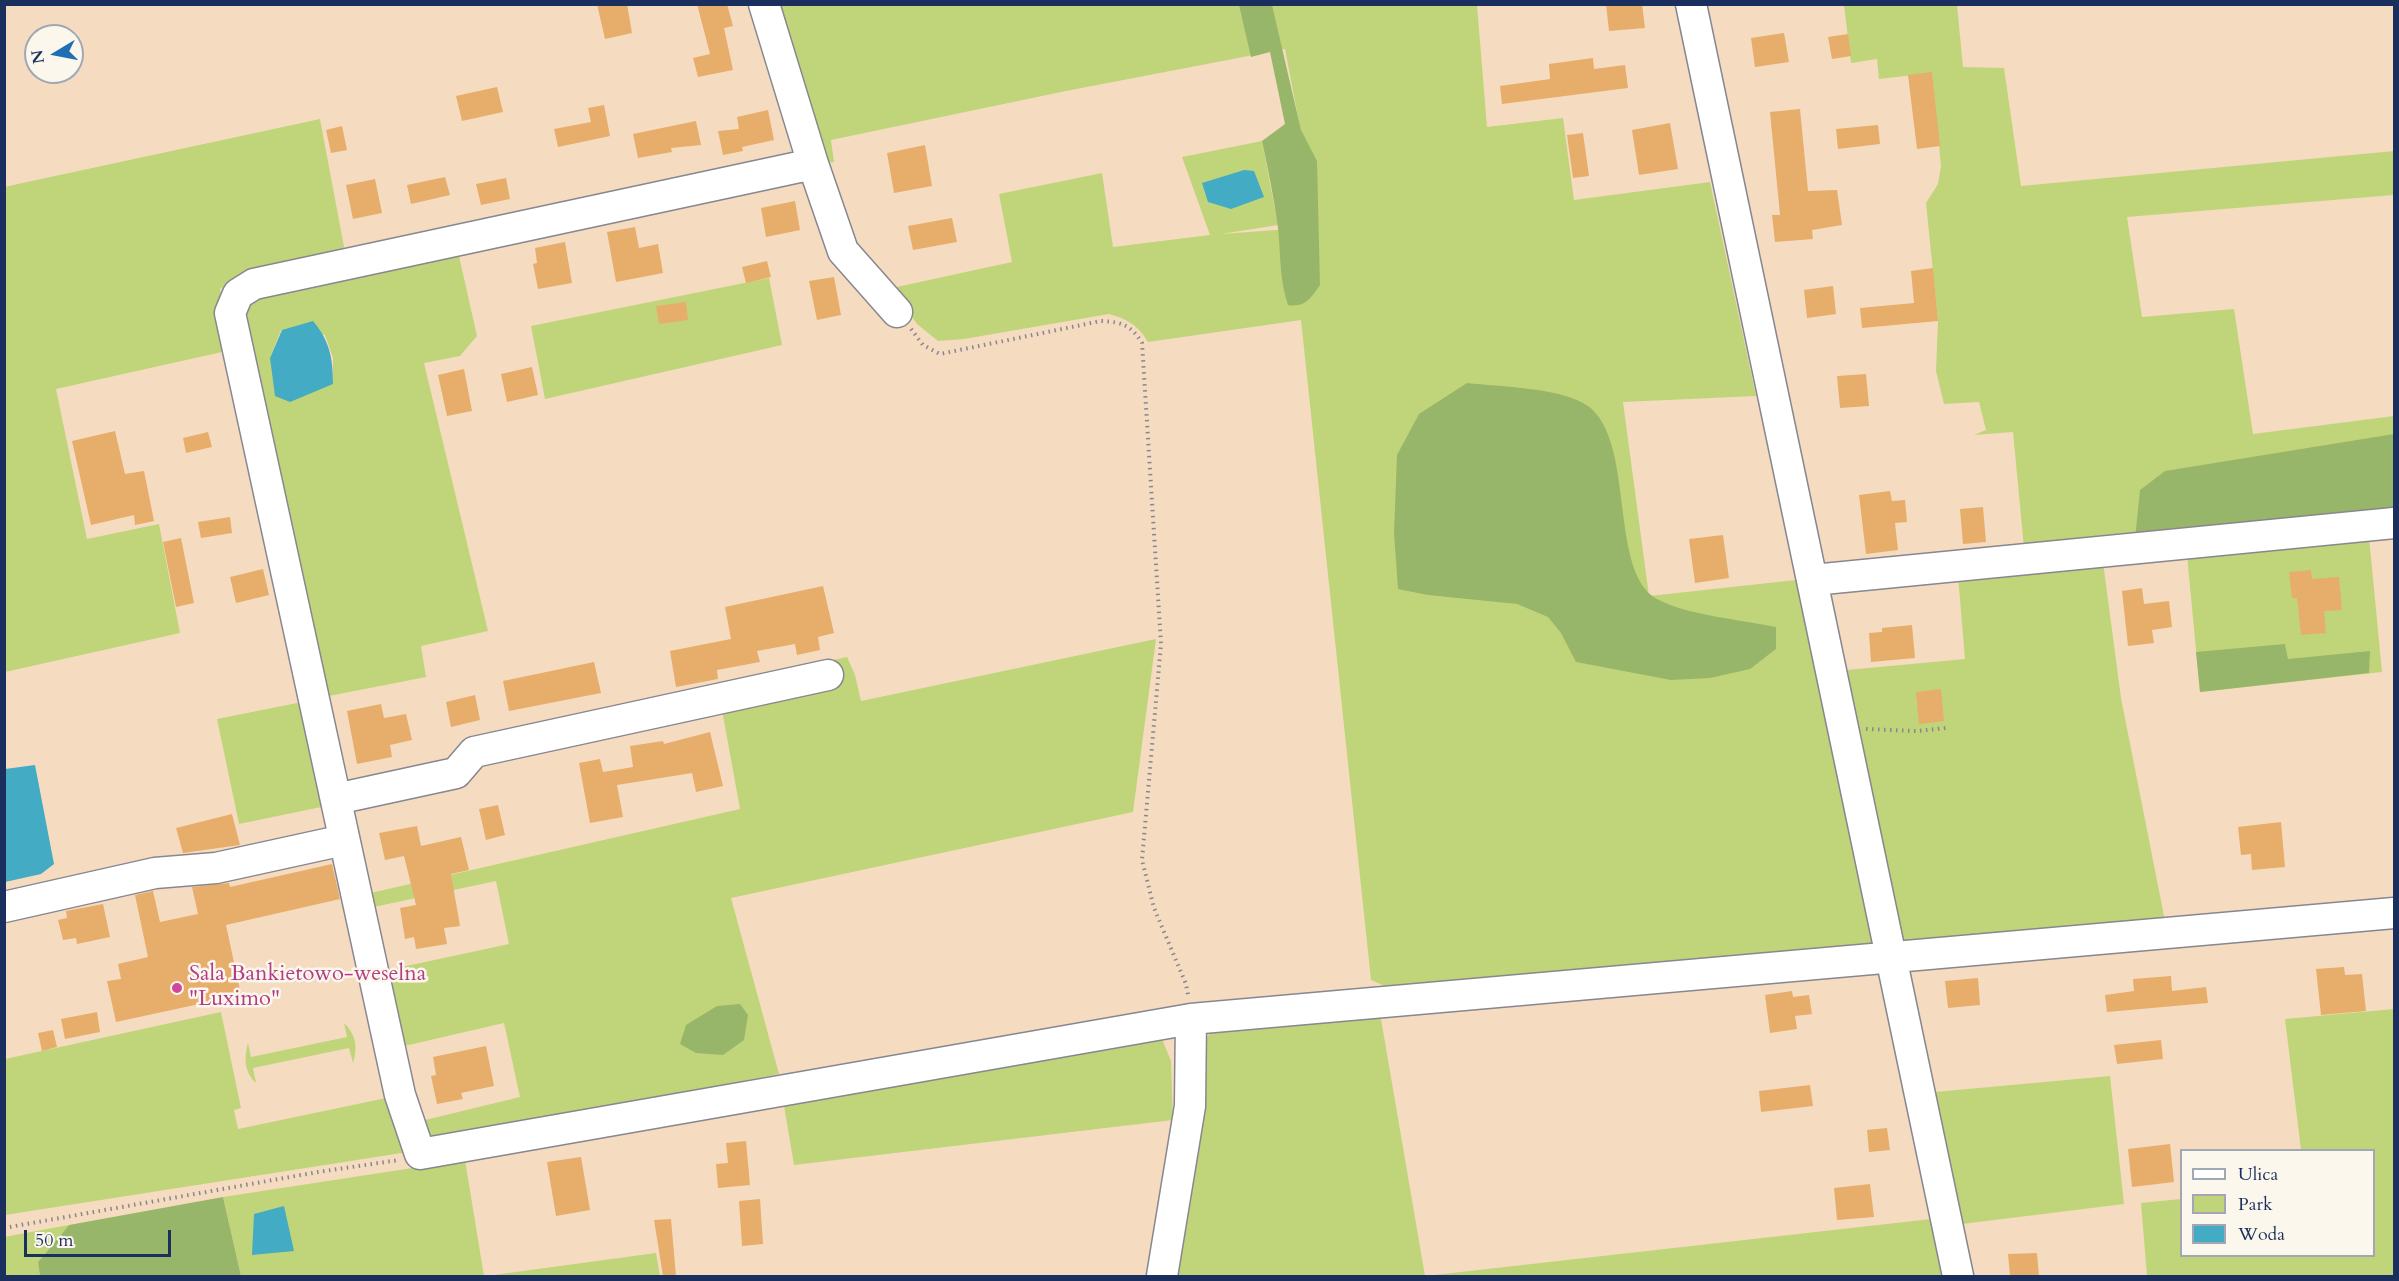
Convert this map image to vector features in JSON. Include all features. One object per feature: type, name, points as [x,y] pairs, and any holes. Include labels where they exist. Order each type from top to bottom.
[{"type":"street","points":[[764,4],[813,164],[843,251],[897,312]]},
{"type":"street","points":[[1691,4],[1958,1276]]},
{"type":"street","points":[[813,164],[254,284],[238,294],[230,313],[400,1095],[420,1154],[1191,1019],[2394,914]]},
{"type":"street","points":[[1813,580],[2394,523]]},
{"type":"street","points":[[336,799],[456,773],[474,752],[828,675]]},
{"type":"street","points":[[4,907],[155,873],[216,868],[344,840]]},
{"type":"street","points":[[1162,1276],[1190,1106],[1191,1019]]},
{"type":"path","points":[[897,312],[923,345],[940,354],[1101,321],[1122,322],[1134,330],[1142,343],[1161,644],[1142,860],[1154,908],[1186,984],[1191,1019]]},
{"type":"path","points":[[1844,732],[1878,728],[1917,731],[1946,728]]},
{"type":"path","points":[[4,1228],[318,1172],[387,1164],[420,1154]]},
{"type":"green space","points":[[777,5],[1477,5],[1487,127],[1563,118],[1574,200],[1710,182],[1756,396],[1623,402],[1649,596],[1796,580],[1878,937],[1867,948],[1394,990],[1371,980],[1301,320],[1148,342],[1132,324],[1109,314],[964,339],[938,341],[917,324],[892,288],[1012,262],[999,194],[1102,173],[1113,247],[1210,235],[1182,157],[1262,141],[1278,225],[1221,234],[1303,228],[1301,133],[1285,49],[1066,91],[831,140],[834,162],[826,163]]},
{"type":"green space","points":[[1239,5],[1272,5],[1301,130],[1317,161],[1320,285],[1310,298],[1294,306],[1288,305],[1285,295],[1276,217],[1262,141],[1285,124],[1270,52],[1251,57]]},
{"type":"green space","points":[[1844,5],[1957,5],[1963,67],[2004,68],[2021,186],[2394,151],[2394,195],[2127,217],[2142,317],[2234,309],[2253,434],[2394,416],[2394,513],[2369,537],[2382,672],[2200,692],[2187,555],[2103,562],[2121,698],[2166,926],[1911,942],[1900,939],[1849,714],[1856,712],[1847,670],[1965,659],[1958,576],[2024,548],[2013,432],[1974,435],[1986,430],[1979,402],[1944,404],[1936,371],[1938,321],[1926,203],[1938,184],[1941,166],[1932,73],[1879,79],[1877,59],[1851,63]]},
{"type":"green space","points":[[320,119],[345,252],[239,277],[220,289],[231,350],[56,389],[87,539],[159,524],[180,633],[5,672],[4,187]]},
{"type":"green space","points":[[457,247],[477,336],[460,356],[424,363],[488,631],[421,646],[426,677],[324,697],[244,326],[245,298]],"holes":[[[281,330],[325,335],[333,358],[333,384],[270,358]]]},
{"type":"green space","points":[[769,278],[782,345],[545,399],[531,326]]},
{"type":"green space","points":[[1467,383],[1547,391],[1588,406],[1603,423],[1612,447],[1626,535],[1632,562],[1642,584],[1657,599],[1669,605],[1776,627],[1776,649],[1750,669],[1710,678],[1671,680],[1576,662],[1561,633],[1548,617],[1517,604],[1428,595],[1398,589],[1394,533],[1397,455],[1419,414]]},
{"type":"green space","points":[[2394,434],[2394,509],[2135,539],[2140,490],[2165,471]]},
{"type":"green space","points":[[1156,639],[1133,812],[731,898],[779,1074],[439,1139],[426,1133],[417,1122],[520,1097],[504,1023],[400,1047],[383,971],[509,944],[496,881],[369,908],[366,894],[740,809],[722,710],[815,664],[847,657],[855,675],[861,701]]},
{"type":"green space","points":[[2285,644],[2288,659],[2370,651],[2369,673],[2200,692],[2196,652]]},
{"type":"green space","points":[[307,701],[331,805],[239,824],[217,719]]},
{"type":"green space","points":[[740,1004],[748,1015],[744,1040],[723,1055],[696,1053],[680,1044],[686,1025],[717,1006]]},
{"type":"green space","points":[[2394,1009],[2394,1276],[2147,1276],[2141,1203],[2180,1199],[2180,1257],[2375,1257],[2375,1149],[2301,1149],[2285,1019]]},
{"type":"green space","points":[[221,1012],[241,1108],[234,1110],[238,1129],[391,1097],[408,1152],[5,1215],[5,1059]]},
{"type":"green space","points":[[1380,1013],[1425,1276],[1167,1276],[1200,1048],[1210,1033],[1222,1026]]},
{"type":"green space","points":[[344,1023],[355,1042],[353,1063],[349,1048],[253,1068],[256,1083],[249,1074],[246,1059],[248,1043],[251,1057],[347,1037]]},
{"type":"green space","points":[[1162,1039],[1171,1061],[1173,1120],[794,1165],[783,1100]]},
{"type":"green space","points":[[2110,1076],[2124,1204],[1962,1224],[1935,1092]]},
{"type":"green space","points":[[465,1160],[484,1276],[241,1276],[223,1197]]},
{"type":"green space","points":[[223,1197],[241,1276],[40,1276],[38,1262],[69,1225]]},
{"type":"green space","points":[[1931,1219],[1946,1276],[1425,1276]]},
{"type":"green space","points":[[69,1225],[38,1262],[40,1276],[5,1276],[4,1237]]},
{"type":"green space","points":[[656,1253],[660,1276],[486,1276]]},
{"type":"water","points":[[1244,170],[1254,171],[1264,197],[1231,209],[1208,202],[1202,183]]},
{"type":"water","points":[[313,321],[327,343],[333,384],[290,402],[275,396],[270,358],[282,330]]},
{"type":"water","points":[[35,765],[54,864],[41,874],[5,882],[5,769]]},
{"type":"water","points":[[284,1206],[294,1251],[252,1255],[254,1214]]},
{"type":"building","points":[[597,4],[627,4],[632,33],[605,39]]},
{"type":"building","points":[[697,4],[727,4],[733,26],[724,28],[733,70],[698,77],[693,58],[710,54]]},
{"type":"building","points":[[1606,4],[1642,4],[1645,28],[1609,31]]},
{"type":"building","points":[[1784,33],[1789,62],[1755,67],[1751,38]]},
{"type":"building","points":[[1848,34],[1851,56],[1832,59],[1828,37]]},
{"type":"building","points":[[1593,58],[1594,69],[1625,65],[1628,88],[1502,104],[1500,86],[1550,79],[1549,64]]},
{"type":"building","points":[[1932,72],[1940,146],[1917,149],[1908,75]]},
{"type":"building","points":[[497,87],[503,112],[462,121],[456,96]]},
{"type":"building","points":[[604,105],[610,136],[558,147],[554,129],[591,122],[588,108]]},
{"type":"building","points":[[1800,109],[1808,191],[1837,190],[1842,225],[1812,230],[1813,239],[1775,242],[1772,215],[1780,215],[1770,112]]},
{"type":"building","points":[[768,110],[774,140],[742,147],[743,151],[723,155],[718,131],[739,129],[737,117]]},
{"type":"building","points":[[696,121],[701,145],[671,148],[672,152],[638,158],[633,134]]},
{"type":"building","points":[[1670,123],[1678,169],[1639,175],[1632,130]]},
{"type":"building","points":[[1878,125],[1880,144],[1838,149],[1836,129]]},
{"type":"building","points":[[342,126],[347,150],[331,153],[326,130]]},
{"type":"building","points":[[1583,133],[1589,176],[1573,178],[1567,135]]},
{"type":"building","points":[[925,145],[932,186],[894,193],[887,153]]},
{"type":"building","points":[[445,177],[450,195],[411,204],[407,185]]},
{"type":"building","points":[[506,178],[510,199],[481,205],[476,184]]},
{"type":"building","points":[[375,179],[382,213],[353,219],[346,185]]},
{"type":"building","points":[[795,201],[800,230],[766,237],[761,208]]},
{"type":"building","points":[[952,218],[957,242],[913,250],[908,226]]},
{"type":"building","points":[[635,227],[639,248],[658,244],[663,273],[616,282],[607,232]]},
{"type":"building","points":[[565,242],[572,283],[538,289],[533,264],[537,263],[535,248]]},
{"type":"building","points":[[767,261],[771,277],[746,283],[742,267]]},
{"type":"building","points":[[1933,268],[1938,321],[1862,328],[1860,308],[1914,303],[1911,271]]},
{"type":"building","points":[[834,277],[841,315],[817,320],[809,281]]},
{"type":"building","points":[[1833,286],[1836,314],[1807,318],[1804,290]]},
{"type":"building","points":[[686,302],[688,320],[659,324],[656,306]]},
{"type":"building","points":[[532,367],[538,395],[507,402],[501,374]]},
{"type":"building","points":[[464,369],[472,411],[447,416],[438,375]]},
{"type":"building","points":[[1866,374],[1869,406],[1840,408],[1837,376]]},
{"type":"building","points":[[115,431],[125,474],[144,471],[154,521],[135,525],[134,515],[91,525],[72,441]]},
{"type":"building","points":[[208,432],[212,447],[186,453],[183,438]]},
{"type":"building","points":[[1890,491],[1892,501],[1905,500],[1907,522],[1895,523],[1898,550],[1866,554],[1859,495]]},
{"type":"building","points":[[1983,507],[1986,542],[1963,544],[1960,509]]},
{"type":"building","points":[[230,517],[232,533],[201,538],[198,522]]},
{"type":"building","points":[[1723,535],[1729,578],[1695,583],[1689,539]]},
{"type":"building","points":[[181,538],[194,603],[176,607],[163,542]]},
{"type":"building","points":[[263,569],[269,595],[236,603],[230,577]]},
{"type":"building","points":[[2311,570],[2312,579],[2339,577],[2342,610],[2324,611],[2326,633],[2301,635],[2297,598],[2292,598],[2289,572]]},
{"type":"building","points":[[823,586],[834,633],[818,637],[820,650],[797,655],[795,644],[757,651],[760,662],[717,670],[718,679],[676,687],[670,651],[731,639],[725,607]]},
{"type":"building","points":[[2142,588],[2144,604],[2169,601],[2172,627],[2152,630],[2154,643],[2128,646],[2122,591]]},
{"type":"building","points":[[1912,625],[1915,658],[1871,662],[1869,633],[1882,632],[1882,628]]},
{"type":"building","points":[[594,662],[601,693],[509,711],[503,681]]},
{"type":"building","points":[[1941,689],[1944,721],[1919,724],[1916,692]]},
{"type":"building","points":[[475,695],[480,720],[451,727],[446,702]]},
{"type":"building","points":[[381,704],[384,718],[406,714],[412,740],[390,745],[392,757],[357,764],[347,711]]},
{"type":"building","points":[[710,732],[723,786],[696,792],[692,773],[617,785],[623,817],[590,823],[579,763],[600,759],[603,772],[633,767],[630,746],[663,741],[664,744]]},
{"type":"building","points":[[498,805],[505,835],[486,840],[479,809]]},
{"type":"building","points":[[232,814],[240,845],[183,853],[176,828]]},
{"type":"building","points":[[2281,822],[2285,867],[2252,870],[2251,854],[2241,855],[2238,827]]},
{"type":"building","points":[[417,826],[421,846],[461,837],[469,870],[451,874],[460,926],[444,928],[447,944],[416,949],[414,937],[405,939],[400,908],[416,905],[404,856],[385,860],[379,833]]},
{"type":"building","points":[[332,864],[340,899],[226,925],[241,995],[116,1022],[107,981],[121,979],[118,964],[148,957],[135,895],[153,891],[160,922],[198,914],[192,887],[229,883],[230,887]]},
{"type":"building","points":[[103,904],[110,937],[77,944],[76,938],[63,940],[58,920],[67,918],[66,911]]},
{"type":"building","points":[[2344,967],[2345,975],[2362,974],[2366,1011],[2321,1015],[2316,969]]},
{"type":"building","points":[[2171,976],[2172,991],[2206,987],[2208,1003],[2107,1012],[2105,995],[2134,991],[2133,979]]},
{"type":"building","points":[[1978,978],[1980,1005],[1948,1008],[1945,981]]},
{"type":"building","points":[[1792,991],[1793,997],[1809,995],[1812,1014],[1795,1016],[1797,1029],[1770,1033],[1765,995]]},
{"type":"building","points":[[97,1012],[100,1032],[65,1039],[61,1019]]},
{"type":"building","points":[[53,1030],[57,1047],[42,1051],[38,1033]]},
{"type":"building","points":[[2161,1040],[2163,1059],[2117,1064],[2114,1045]]},
{"type":"building","points":[[486,1046],[494,1086],[461,1093],[463,1099],[437,1104],[431,1076],[436,1075],[433,1057]]},
{"type":"building","points":[[1810,1085],[1813,1106],[1761,1112],[1759,1091]]},
{"type":"building","points":[[1887,1128],[1890,1150],[1869,1152],[1867,1130]]},
{"type":"building","points":[[746,1141],[750,1185],[718,1188],[716,1164],[728,1163],[726,1143]]},
{"type":"building","points":[[2170,1144],[2174,1182],[2132,1187],[2128,1149]]},
{"type":"building","points":[[581,1157],[590,1210],[556,1216],[547,1162]]},
{"type":"building","points":[[1870,1184],[1874,1217],[1837,1220],[1834,1188]]},
{"type":"building","points":[[760,1199],[763,1244],[742,1246],[739,1201]]},
{"type":"building","points":[[671,1219],[676,1276],[663,1276],[654,1220]]},
{"type":"building","points":[[2037,1253],[2039,1276],[2010,1276],[2008,1254]]},
{"type":"place","name":"Sala Bankietowo-weselna \"Luximo\"","points":[[177,988]]}]
